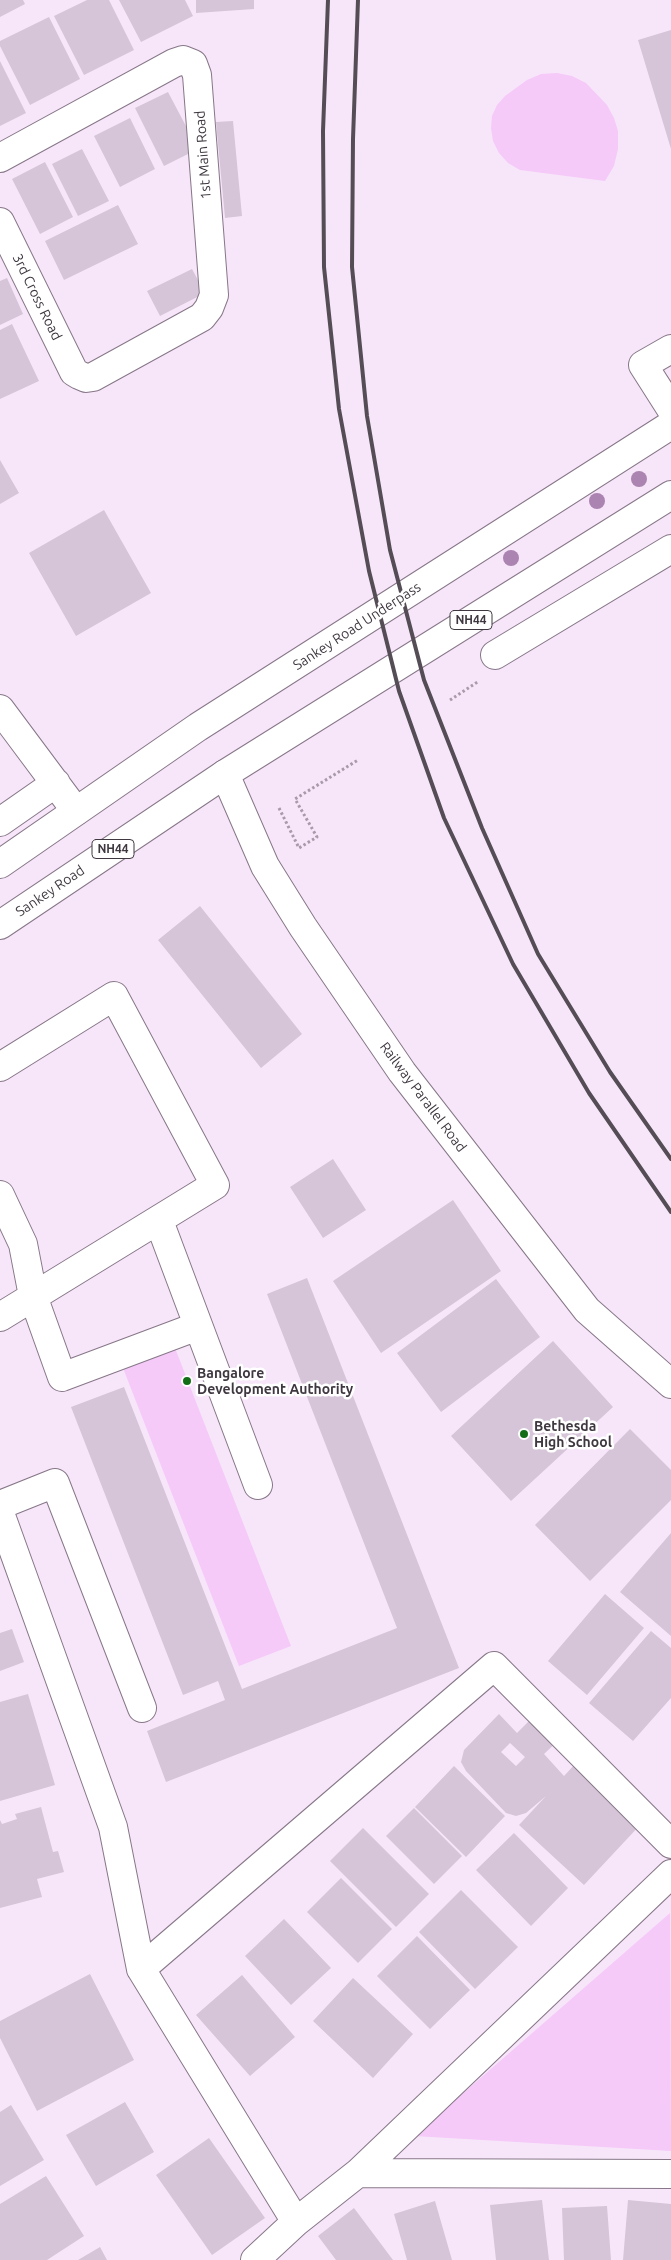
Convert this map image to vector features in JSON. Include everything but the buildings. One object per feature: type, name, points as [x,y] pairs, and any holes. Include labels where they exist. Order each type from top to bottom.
[{"type":"street","name":"1st Main Road","points":[[0,158],[174,63],[183,60],[193,64],[197,74],[214,295],[209,308],[202,317],[93,377],[86,378],[74,372]]},
{"type":"street","name":"3rd Cross Road","points":[[0,222],[74,372]]},
{"type":"street","points":[[671,348],[643,365],[671,409]]},
{"type":"street","name":"Sankey Road Underpass","points":[[76,811],[216,715],[671,425]]},
{"type":"street","name":"NH44","points":[[226,774],[670,496]]},
{"type":"street","points":[[495,655],[671,549]]},
{"type":"street","points":[[0,709],[76,811],[0,864]]},
{"type":"street","name":"Sankey Road","points":[[0,925],[226,774]]},
{"type":"street","name":"Railway Parallel Road","points":[[226,774],[265,866],[303,927],[402,1072],[587,1310],[671,1384]]},
{"type":"street","points":[[0,822],[56,783]]},
{"type":"street","points":[[0,1067],[114,996],[215,1185],[0,1318]]},
{"type":"street","points":[[0,1195],[23,1244],[33,1296],[62,1378],[198,1326]]},
{"type":"street","points":[[159,1221],[258,1485]]},
{"type":"street","points":[[0,1505],[55,1483],[142,1708]]},
{"type":"street","points":[[0,1513],[113,1827],[140,1969],[296,2222]]},
{"type":"street","points":[[140,1969],[494,1666],[671,1844]]},
{"type":"street","points":[[255,2260],[296,2222],[358,2173],[671,1874]]},
{"type":"street","points":[[358,2173],[671,2174]]},
{"type":"path","points":[[279,808],[299,848],[312,841],[318,837],[295,799],[358,760]]},
{"type":"shaded area","points":[[557,73],[572,76],[586,83],[607,105],[614,118],[618,131],[618,149],[614,166],[605,181],[520,170],[508,163],[499,153],[493,141],[492,116],[497,105],[505,96],[527,80],[541,74]]},
{"type":"shaded area","points":[[175,1348],[291,1646],[239,1666],[123,1368]]},
{"type":"shaded area","points":[[670,1913],[671,2151],[414,2136]]},
{"type":"railway","points":[[328,0],[323,131],[324,267],[339,409],[369,571],[399,691],[444,818],[513,964],[589,1093],[671,1212]]},
{"type":"railway","points":[[358,0],[353,139],[352,267],[367,416],[390,550],[424,680],[482,828],[538,954],[610,1072],[671,1159]]},
{"type":"place","name":"Bangalore Development Authority","points":[[187,1381]]},
{"type":"place","name":"Bethesda High School","points":[[524,1434]]}]
